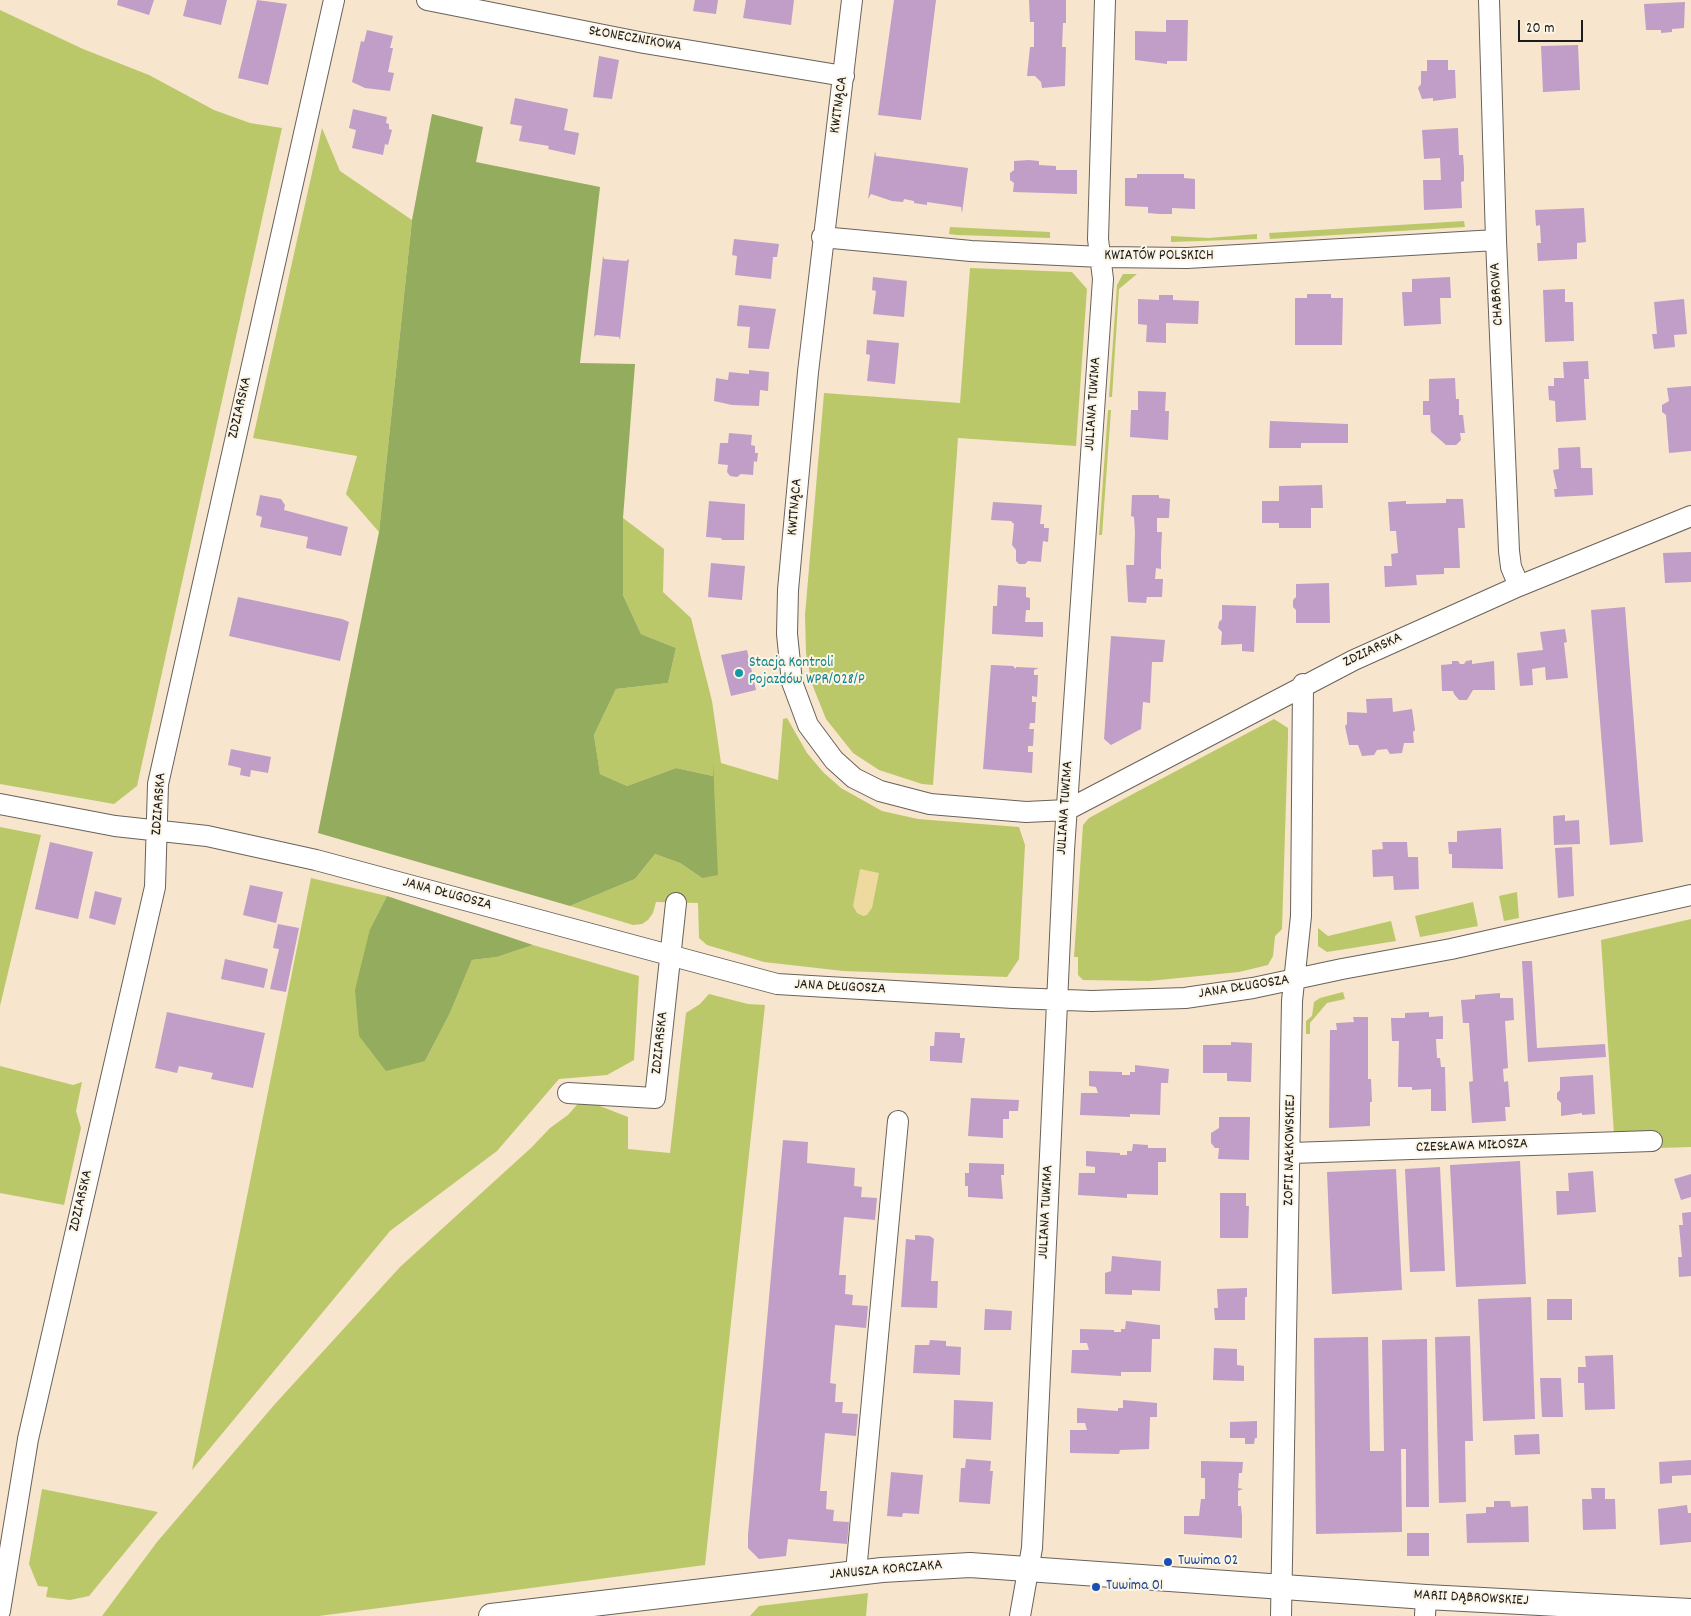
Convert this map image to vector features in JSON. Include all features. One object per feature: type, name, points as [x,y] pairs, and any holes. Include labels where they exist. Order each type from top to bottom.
[{"type":"street","name":"ZDZIARSKA","points":[[0,1611],[28,1439],[155,887],[158,784],[334,0]]},
{"type":"street","name":"SŁONECZNIKOWA","points":[[427,0],[492,6],[644,43],[844,76]]},
{"type":"street","name":"KWITNĄCA","points":[[852,0],[844,76],[822,237],[808,372],[787,623],[789,667],[802,712],[816,738],[834,760],[854,778],[880,791],[930,804],[1026,812],[1067,810]]},
{"type":"street","name":"JULIANA TUWIMA","points":[[1020,1616],[1032,1548],[1056,1000],[1103,279],[1102,257],[1098,239],[1105,0]]},
{"type":"street","name":"CHABROWA","points":[[1489,0],[1496,240],[1510,562],[1519,586]]},
{"type":"street","name":"KWIATÓW POLSKICH","points":[[822,237],[971,251],[1102,257],[1225,257],[1496,240]]},
{"type":"street","name":"ZDZIARSKA","points":[[1067,810],[1303,684],[1519,586],[1691,516]]},
{"type":"street","name":"ZOFII NAŁKOWSKIEJ","points":[[1281,1616],[1294,980],[1301,916],[1303,684]]},
{"type":"street","name":"JANA DŁUGOSZA","points":[[0,804],[115,826],[207,836],[316,860],[777,984],[1056,1000],[1092,1001],[1185,998],[1253,988],[1451,949],[1691,895]]},
{"type":"street","name":"ZDZIARSKA","points":[[568,1093],[655,1098],[676,903]]},
{"type":"street","points":[[856,1572],[898,1121]]},
{"type":"street","name":"CZESŁAWA MIŁOSZA","points":[[1291,1153],[1652,1141]]},
{"type":"street","name":"JANUSZA KORCZAKA","points":[[491,1616],[856,1572],[944,1566],[1027,1568],[1282,1587]]},
{"type":"street","name":"MARII DĄBROWSKIEJ","points":[[1282,1587],[1426,1607],[1691,1611]]},
{"type":"green space","points":[[0,10],[83,49],[149,75],[214,110],[250,123],[282,128],[137,786],[114,804],[0,784]]},
{"type":"green space","points":[[432,114],[483,127],[476,162],[600,187],[580,363],[635,364],[623,518],[623,595],[641,634],[676,648],[668,683],[616,689],[594,735],[600,774],[627,786],[676,768],[713,776],[713,761],[718,875],[702,878],[680,863],[655,854],[635,879],[570,906],[318,833],[379,532],[412,220]]},
{"type":"green space","points":[[322,128],[340,171],[412,220],[379,532],[346,494],[357,456],[253,438]]},
{"type":"green space","points":[[1464,221],[1465,227],[1270,239],[1269,233]]},
{"type":"green space","points":[[950,227],[1050,232],[1050,238],[957,235],[949,234]]},
{"type":"green space","points":[[1257,234],[1257,239],[1171,242],[1171,236],[1209,238]]},
{"type":"green space","points":[[970,268],[1072,272],[1087,289],[1076,446],[958,438],[933,785],[922,784],[879,770],[853,753],[826,719],[812,684],[806,653],[805,615],[824,393],[960,403]]},
{"type":"green space","points":[[1123,274],[1137,274],[1119,289],[1112,397],[1109,397],[1117,285]]},
{"type":"green space","points":[[1108,410],[1111,410],[1102,535],[1099,535]]},
{"type":"green space","points":[[623,518],[664,549],[663,592],[691,618],[712,701],[721,763],[778,780],[783,719],[787,718],[807,753],[823,772],[841,788],[882,811],[918,819],[1019,827],[1025,845],[1019,959],[1007,977],[843,971],[764,962],[707,945],[699,938],[698,903],[656,902],[653,913],[648,920],[642,924],[633,925],[570,906],[635,879],[655,854],[680,863],[702,878],[713,776],[676,768],[627,786],[600,774],[594,735],[616,689],[668,683],[676,648],[641,634],[623,595]]},
{"type":"green space","points":[[1274,719],[1288,728],[1288,738],[1282,929],[1275,936],[1273,956],[1268,965],[1239,972],[1149,981],[1083,980],[1078,975],[1078,957],[1074,957],[1083,825],[1089,818]]},
{"type":"green space","points":[[0,827],[41,835],[0,1006]]},
{"type":"green space","points":[[311,878],[387,896],[370,929],[425,1061],[450,1013],[472,960],[497,957],[533,945],[639,976],[634,1060],[607,1075],[559,1079],[497,1151],[390,1231],[192,1470]]},
{"type":"green space","points":[[1517,892],[1519,918],[1504,921],[1499,896]]},
{"type":"green space","points":[[387,896],[533,945],[497,957],[472,960],[450,1013],[425,1061],[386,1071],[359,1036],[355,990],[370,929]]},
{"type":"green space","points":[[1473,902],[1478,926],[1420,937],[1415,916]]},
{"type":"green space","points":[[1691,919],[1691,1147],[1660,1148],[1659,1132],[1614,1134],[1601,940]]},
{"type":"green space","points":[[1391,921],[1396,941],[1327,952],[1318,946],[1318,928],[1328,936]]},
{"type":"green space","points":[[1343,992],[1345,999],[1327,1003],[1310,1023],[1310,1034],[1306,1034],[1306,1021],[1312,1016],[1314,1002],[1320,998]]},
{"type":"green space","points":[[709,994],[748,1004],[765,1005],[705,1565],[319,1616],[102,1616],[157,1542],[275,1404],[400,1267],[532,1147],[550,1128],[568,1115],[582,1099],[628,1117],[628,1149],[670,1153],[686,1013],[700,1004]]},
{"type":"green space","points":[[0,1066],[73,1085],[82,1082],[76,1111],[81,1128],[64,1205],[0,1193]]},
{"type":"green space","points":[[42,1489],[158,1512],[89,1596],[70,1600],[46,1597],[48,1587],[38,1586],[29,1564]]},
{"type":"green space","points":[[868,1593],[866,1616],[750,1616],[759,1606]]},
{"type":"sand","points":[[860,869],[879,873],[872,908],[867,915],[863,916],[857,913],[853,906]]},
{"type":"building","points":[[118,0],[154,0],[149,15],[117,5]]},
{"type":"building","points":[[187,0],[227,0],[221,25],[183,16]]},
{"type":"building","points":[[257,0],[287,4],[268,85],[238,78]]},
{"type":"building","points":[[695,0],[718,0],[716,14],[693,11]]},
{"type":"building","points":[[746,0],[794,0],[791,25],[743,18]]},
{"type":"building","points":[[894,0],[936,0],[921,120],[878,115]]},
{"type":"building","points":[[1029,0],[1066,0],[1066,23],[1063,23],[1062,47],[1066,47],[1065,86],[1042,88],[1041,82],[1035,76],[1027,76],[1030,47],[1034,47],[1034,22],[1030,22]]},
{"type":"building","points":[[1685,2],[1684,28],[1672,29],[1672,32],[1661,33],[1661,30],[1646,30],[1644,4]]},
{"type":"building","points":[[1166,20],[1188,20],[1187,61],[1167,61],[1167,64],[1135,60],[1135,31],[1166,32]]},
{"type":"building","points":[[367,30],[393,36],[390,48],[393,48],[388,72],[394,73],[390,91],[365,88],[352,82],[361,41],[364,42]]},
{"type":"building","points":[[1578,45],[1580,90],[1543,92],[1541,46]]},
{"type":"building","points":[[599,56],[619,60],[612,99],[593,97]]},
{"type":"building","points":[[1427,60],[1448,60],[1448,70],[1455,70],[1456,98],[1433,101],[1433,98],[1422,99],[1418,88],[1421,84],[1421,71],[1427,71]]},
{"type":"building","points":[[515,98],[568,109],[564,130],[579,133],[575,155],[548,149],[549,146],[519,141],[522,126],[510,124]]},
{"type":"building","points":[[353,109],[387,117],[386,123],[389,124],[389,129],[392,130],[388,145],[385,144],[383,155],[352,148],[356,130],[349,128]]},
{"type":"building","points":[[1458,128],[1459,155],[1463,155],[1464,168],[1464,181],[1461,182],[1462,208],[1424,210],[1423,180],[1441,180],[1440,158],[1424,159],[1422,130]]},
{"type":"building","points":[[875,151],[876,156],[968,168],[962,213],[961,207],[927,202],[927,205],[904,199],[903,202],[892,201],[871,194],[868,199]]},
{"type":"building","points":[[1014,161],[1039,161],[1039,165],[1056,166],[1056,170],[1077,170],[1077,194],[1013,192],[1014,183],[1010,180],[1010,173],[1014,170]]},
{"type":"building","points":[[1137,174],[1184,174],[1184,178],[1195,179],[1195,209],[1172,208],[1172,214],[1159,214],[1148,213],[1148,207],[1125,206],[1125,178],[1137,178]]},
{"type":"building","points":[[1584,208],[1586,242],[1577,243],[1577,259],[1538,261],[1537,243],[1541,243],[1540,225],[1536,226],[1535,210]]},
{"type":"building","points":[[734,239],[779,244],[777,257],[773,257],[771,279],[735,275],[737,256],[732,255]]},
{"type":"building","points":[[603,256],[604,259],[626,261],[629,259],[620,340],[619,337],[596,335],[594,337]]},
{"type":"building","points":[[873,277],[907,281],[904,317],[873,314],[876,291],[872,290]]},
{"type":"building","points":[[1450,277],[1451,298],[1440,298],[1441,324],[1404,326],[1402,292],[1412,292],[1412,279]]},
{"type":"building","points":[[1565,289],[1565,302],[1573,302],[1574,341],[1545,342],[1543,290]]},
{"type":"building","points":[[1307,294],[1331,294],[1331,298],[1343,298],[1342,345],[1295,345],[1295,298],[1307,298]]},
{"type":"building","points":[[1159,295],[1173,295],[1173,300],[1199,301],[1198,324],[1166,323],[1166,343],[1146,342],[1147,325],[1138,324],[1138,299],[1159,300]]},
{"type":"building","points":[[1684,299],[1687,334],[1674,335],[1675,347],[1654,349],[1652,334],[1657,334],[1654,302]]},
{"type":"building","points":[[739,305],[776,309],[769,349],[748,348],[750,327],[737,326]]},
{"type":"building","points":[[867,340],[899,343],[895,384],[867,381],[870,355],[866,354]]},
{"type":"building","points":[[1588,361],[1589,379],[1584,379],[1586,420],[1556,422],[1555,401],[1549,400],[1548,386],[1554,386],[1554,378],[1564,378],[1563,362]]},
{"type":"building","points":[[749,370],[769,372],[768,391],[760,390],[759,406],[732,405],[714,401],[716,378],[728,380],[729,372],[749,374]]},
{"type":"building","points":[[1455,378],[1456,399],[1459,399],[1459,415],[1463,415],[1465,433],[1460,433],[1461,440],[1456,445],[1446,445],[1431,432],[1430,415],[1423,415],[1423,401],[1429,401],[1429,379]]},
{"type":"building","points":[[1691,386],[1691,451],[1669,453],[1666,415],[1662,412],[1662,405],[1669,401],[1667,388]]},
{"type":"building","points":[[1138,391],[1166,392],[1165,411],[1169,411],[1168,440],[1130,437],[1131,410],[1138,410]]},
{"type":"building","points":[[1270,421],[1348,424],[1348,443],[1301,443],[1301,448],[1269,448]]},
{"type":"building","points":[[729,433],[752,435],[751,445],[755,446],[755,453],[758,453],[757,462],[754,461],[753,475],[741,474],[737,477],[730,476],[727,472],[728,465],[718,464],[720,443],[728,443]]},
{"type":"building","points":[[1580,447],[1581,468],[1592,468],[1593,495],[1555,497],[1554,489],[1557,489],[1553,470],[1559,469],[1558,448]]},
{"type":"building","points":[[1322,485],[1323,508],[1311,508],[1311,528],[1279,528],[1279,523],[1262,523],[1262,501],[1279,501],[1279,486]]},
{"type":"building","points":[[260,495],[281,499],[285,505],[284,510],[348,527],[341,556],[306,548],[308,537],[260,527],[262,517],[256,515]]},
{"type":"building","points":[[1132,495],[1159,495],[1159,498],[1170,499],[1169,518],[1157,518],[1157,532],[1162,532],[1161,569],[1156,568],[1155,579],[1163,579],[1162,597],[1147,597],[1146,603],[1128,602],[1126,565],[1134,565],[1135,533],[1134,517],[1131,516]]},
{"type":"building","points":[[1446,499],[1463,499],[1465,528],[1458,528],[1460,568],[1444,568],[1444,574],[1416,575],[1417,585],[1385,587],[1384,566],[1392,566],[1391,554],[1398,553],[1396,531],[1390,531],[1388,502],[1406,501],[1406,504],[1446,503]]},
{"type":"building","points":[[709,501],[745,504],[744,540],[722,540],[721,538],[706,537]]},
{"type":"building","points":[[993,502],[1042,505],[1040,524],[1044,524],[1044,528],[1049,528],[1048,542],[1043,541],[1041,562],[1028,561],[1025,564],[1019,564],[1016,561],[1016,550],[1012,545],[1014,524],[1011,521],[991,520]]},
{"type":"building","points":[[1691,552],[1691,582],[1665,583],[1663,553]]},
{"type":"building","points":[[711,563],[745,566],[742,600],[708,597]]},
{"type":"building","points":[[1329,583],[1330,623],[1296,623],[1296,610],[1293,607],[1293,600],[1296,597],[1296,584]]},
{"type":"building","points":[[998,585],[1026,587],[1026,597],[1030,598],[1030,610],[1026,610],[1025,622],[1043,622],[1043,637],[992,634],[993,606],[997,606]]},
{"type":"building","points":[[238,597],[349,622],[340,661],[229,636]]},
{"type":"building","points":[[1222,605],[1256,606],[1254,652],[1242,651],[1242,644],[1221,645],[1222,632],[1218,628],[1219,622],[1222,619]]},
{"type":"building","points":[[1625,607],[1643,842],[1610,845],[1591,610]]},
{"type":"building","points":[[1565,629],[1567,642],[1564,643],[1568,678],[1546,680],[1545,667],[1532,669],[1533,685],[1520,686],[1517,653],[1543,650],[1540,632]]},
{"type":"building","points":[[1111,636],[1165,640],[1163,662],[1152,662],[1150,703],[1143,702],[1141,729],[1111,745],[1104,739]]},
{"type":"building","name":"Stacja Kontroli Pojazdów WPR/028/P","points":[[747,650],[756,690],[731,696],[721,655]]},
{"type":"building","points":[[1472,660],[1472,664],[1494,661],[1495,690],[1473,690],[1467,700],[1459,700],[1453,691],[1442,691],[1441,665],[1452,664],[1452,661],[1464,664],[1466,661]]},
{"type":"building","points":[[991,665],[1013,666],[1016,669],[1016,667],[1039,668],[1034,670],[1034,675],[1038,675],[1037,697],[1032,696],[1032,702],[1036,702],[1035,723],[1030,723],[1029,729],[1034,729],[1033,746],[1028,746],[1028,752],[1033,752],[1032,773],[983,769]]},
{"type":"building","points":[[1392,698],[1393,712],[1412,709],[1415,730],[1413,732],[1414,743],[1404,743],[1402,753],[1390,754],[1387,749],[1377,750],[1374,755],[1362,756],[1358,745],[1349,745],[1345,726],[1347,724],[1347,712],[1367,713],[1366,699]]},
{"type":"building","points":[[231,749],[271,757],[268,773],[251,770],[250,777],[240,775],[241,768],[228,765]]},
{"type":"building","points":[[1565,815],[1565,821],[1579,820],[1580,844],[1554,845],[1553,816]]},
{"type":"building","points":[[1501,828],[1503,869],[1452,868],[1452,854],[1449,854],[1448,842],[1457,842],[1457,831]]},
{"type":"building","points":[[50,842],[93,852],[78,919],[35,909]]},
{"type":"building","points":[[1382,842],[1407,842],[1408,857],[1418,857],[1419,889],[1394,890],[1393,876],[1373,877],[1372,850],[1383,849]]},
{"type":"building","points":[[1572,847],[1574,896],[1558,898],[1555,848]]},
{"type":"building","points":[[250,885],[283,892],[276,923],[243,915]]},
{"type":"building","points":[[95,891],[122,898],[115,925],[89,918]]},
{"type":"building","points":[[278,924],[299,928],[286,992],[270,989],[279,949],[273,948]]},
{"type":"building","points":[[225,959],[268,969],[264,988],[221,979]]},
{"type":"building","points":[[1522,961],[1532,961],[1537,1048],[1605,1044],[1606,1057],[1528,1062]]},
{"type":"building","points":[[1500,993],[1500,998],[1513,998],[1514,1020],[1505,1021],[1508,1068],[1503,1069],[1504,1082],[1508,1081],[1510,1107],[1505,1107],[1506,1121],[1472,1123],[1469,1082],[1473,1081],[1469,1023],[1463,1023],[1461,1000],[1475,999],[1475,995]]},
{"type":"building","points":[[167,1012],[265,1033],[253,1088],[211,1079],[213,1073],[179,1066],[177,1073],[155,1068]]},
{"type":"building","points":[[1429,1012],[1429,1017],[1443,1016],[1443,1039],[1436,1039],[1437,1058],[1440,1058],[1441,1067],[1445,1067],[1446,1111],[1431,1111],[1431,1089],[1412,1090],[1412,1087],[1398,1087],[1399,1041],[1392,1041],[1391,1018],[1405,1018],[1405,1013]]},
{"type":"building","points":[[1353,1017],[1368,1017],[1368,1079],[1371,1079],[1372,1102],[1370,1102],[1370,1126],[1329,1128],[1330,1030],[1337,1030],[1336,1023],[1354,1022]]},
{"type":"building","points":[[935,1032],[960,1033],[960,1038],[965,1038],[962,1063],[930,1061],[930,1046],[934,1046]]},
{"type":"building","points":[[1231,1042],[1252,1043],[1251,1082],[1227,1081],[1227,1073],[1203,1073],[1203,1045],[1231,1045]]},
{"type":"building","points":[[1135,1065],[1169,1069],[1168,1083],[1161,1083],[1160,1115],[1130,1114],[1130,1117],[1080,1115],[1081,1093],[1098,1093],[1096,1087],[1089,1086],[1089,1071],[1122,1072],[1122,1075],[1130,1075],[1130,1072],[1135,1072]]},
{"type":"building","points":[[1593,1075],[1595,1114],[1582,1115],[1582,1113],[1561,1116],[1561,1103],[1557,1099],[1557,1093],[1560,1090],[1560,1077]]},
{"type":"building","points":[[971,1098],[1019,1100],[1018,1111],[1009,1111],[1009,1119],[1003,1119],[1003,1138],[968,1136]]},
{"type":"building","points":[[1219,1117],[1250,1117],[1249,1160],[1218,1159],[1219,1148],[1215,1148],[1211,1143],[1211,1133],[1219,1128]]},
{"type":"building","points":[[783,1140],[808,1142],[807,1163],[855,1168],[854,1186],[862,1187],[861,1197],[877,1198],[875,1220],[844,1217],[839,1275],[846,1275],[845,1294],[853,1295],[852,1305],[868,1306],[866,1328],[835,1325],[830,1383],[836,1384],[835,1402],[843,1402],[842,1413],[858,1414],[856,1436],[825,1433],[820,1491],[827,1491],[826,1509],[834,1510],[833,1521],[849,1522],[847,1544],[788,1539],[786,1556],[759,1559],[748,1548],[748,1535]]},
{"type":"building","points":[[1133,1144],[1148,1145],[1148,1148],[1166,1148],[1166,1162],[1158,1162],[1158,1195],[1127,1194],[1127,1198],[1078,1195],[1079,1173],[1095,1173],[1095,1167],[1086,1166],[1086,1151],[1127,1155],[1127,1151],[1132,1151]]},
{"type":"building","points":[[1520,1161],[1526,1284],[1456,1287],[1450,1165]]},
{"type":"building","points":[[969,1163],[1004,1164],[1004,1175],[1001,1175],[1003,1199],[968,1197],[968,1186],[965,1186],[965,1173],[969,1173]]},
{"type":"building","points":[[1440,1167],[1445,1271],[1410,1272],[1405,1169]]},
{"type":"building","points":[[1396,1169],[1402,1290],[1332,1294],[1327,1172]]},
{"type":"building","points":[[1593,1171],[1596,1212],[1557,1215],[1556,1191],[1569,1191],[1568,1173]]},
{"type":"building","points":[[1691,1174],[1691,1197],[1681,1200],[1674,1179]]},
{"type":"building","points":[[1220,1193],[1246,1193],[1246,1206],[1249,1206],[1248,1238],[1220,1238]]},
{"type":"building","points":[[1691,1212],[1691,1276],[1679,1277],[1678,1257],[1682,1257],[1679,1225],[1683,1225],[1682,1213]]},
{"type":"building","points":[[915,1235],[930,1236],[934,1239],[931,1281],[938,1281],[937,1308],[901,1307],[906,1239],[915,1240]]},
{"type":"building","points":[[1112,1256],[1161,1261],[1160,1291],[1132,1290],[1132,1295],[1105,1294],[1105,1273],[1111,1271]]},
{"type":"building","points":[[1247,1288],[1245,1320],[1215,1320],[1214,1308],[1218,1308],[1217,1289]]},
{"type":"building","points":[[1531,1297],[1535,1419],[1483,1421],[1478,1299]]},
{"type":"building","points":[[1547,1299],[1572,1299],[1572,1320],[1547,1320]]},
{"type":"building","points":[[985,1309],[1012,1311],[1011,1330],[984,1330]]},
{"type":"building","points":[[1126,1321],[1160,1325],[1160,1339],[1152,1339],[1151,1372],[1121,1372],[1121,1376],[1071,1373],[1072,1350],[1089,1350],[1087,1343],[1080,1343],[1080,1329],[1121,1332],[1121,1329],[1125,1329]]},
{"type":"building","points":[[1470,1336],[1473,1441],[1465,1441],[1466,1502],[1439,1503],[1435,1337]]},
{"type":"building","points":[[1368,1337],[1370,1451],[1384,1451],[1382,1340],[1427,1339],[1429,1507],[1406,1507],[1406,1449],[1401,1449],[1402,1532],[1316,1534],[1314,1338]]},
{"type":"building","points":[[930,1340],[946,1341],[946,1346],[961,1347],[960,1375],[913,1373],[915,1345],[929,1345]]},
{"type":"building","points":[[1214,1348],[1237,1349],[1237,1365],[1244,1366],[1244,1381],[1213,1380]]},
{"type":"building","points":[[1613,1355],[1615,1409],[1585,1410],[1584,1383],[1578,1383],[1578,1367],[1586,1367],[1585,1356]]},
{"type":"building","points":[[1540,1378],[1561,1378],[1563,1417],[1542,1417]]},
{"type":"building","points":[[954,1400],[993,1402],[991,1440],[953,1438]]},
{"type":"building","points":[[1123,1400],[1157,1403],[1157,1417],[1150,1417],[1149,1449],[1120,1450],[1119,1454],[1070,1453],[1070,1430],[1087,1430],[1085,1423],[1077,1423],[1077,1408],[1118,1411],[1118,1408],[1123,1408]]},
{"type":"building","points":[[1257,1421],[1257,1438],[1255,1438],[1254,1444],[1245,1444],[1245,1438],[1230,1438],[1230,1422]]},
{"type":"building","points":[[1539,1434],[1540,1454],[1515,1455],[1514,1435]]},
{"type":"building","points":[[966,1459],[991,1461],[990,1471],[993,1471],[990,1504],[959,1502],[961,1468],[965,1468]]},
{"type":"building","points":[[1691,1460],[1691,1475],[1672,1476],[1672,1483],[1660,1484],[1659,1462]]},
{"type":"building","points":[[1201,1461],[1243,1462],[1242,1473],[1239,1473],[1238,1488],[1243,1489],[1238,1491],[1238,1506],[1241,1506],[1242,1516],[1242,1538],[1184,1534],[1184,1516],[1199,1516],[1201,1499],[1205,1499],[1205,1478],[1201,1478]]},
{"type":"building","points":[[891,1472],[923,1475],[919,1514],[903,1513],[902,1517],[887,1516]]},
{"type":"building","points":[[1591,1488],[1605,1488],[1605,1499],[1615,1499],[1616,1529],[1583,1530],[1582,1499],[1592,1499]]},
{"type":"building","points":[[1494,1501],[1510,1501],[1511,1507],[1528,1506],[1529,1542],[1467,1543],[1466,1514],[1486,1513],[1486,1507],[1494,1507]]},
{"type":"building","points":[[1687,1505],[1688,1513],[1691,1513],[1691,1542],[1660,1545],[1658,1509]]},
{"type":"building","points":[[1407,1533],[1429,1533],[1429,1556],[1407,1556]]},
{"type":"place","name":"Stacja Kontroli Pojazdów WPR/028/P","points":[[739,673]]},
{"type":"place","name":"Tuwima 02","points":[[1168,1562]]},
{"type":"place","name":"Tuwima 01","points":[[1096,1587]]}]
